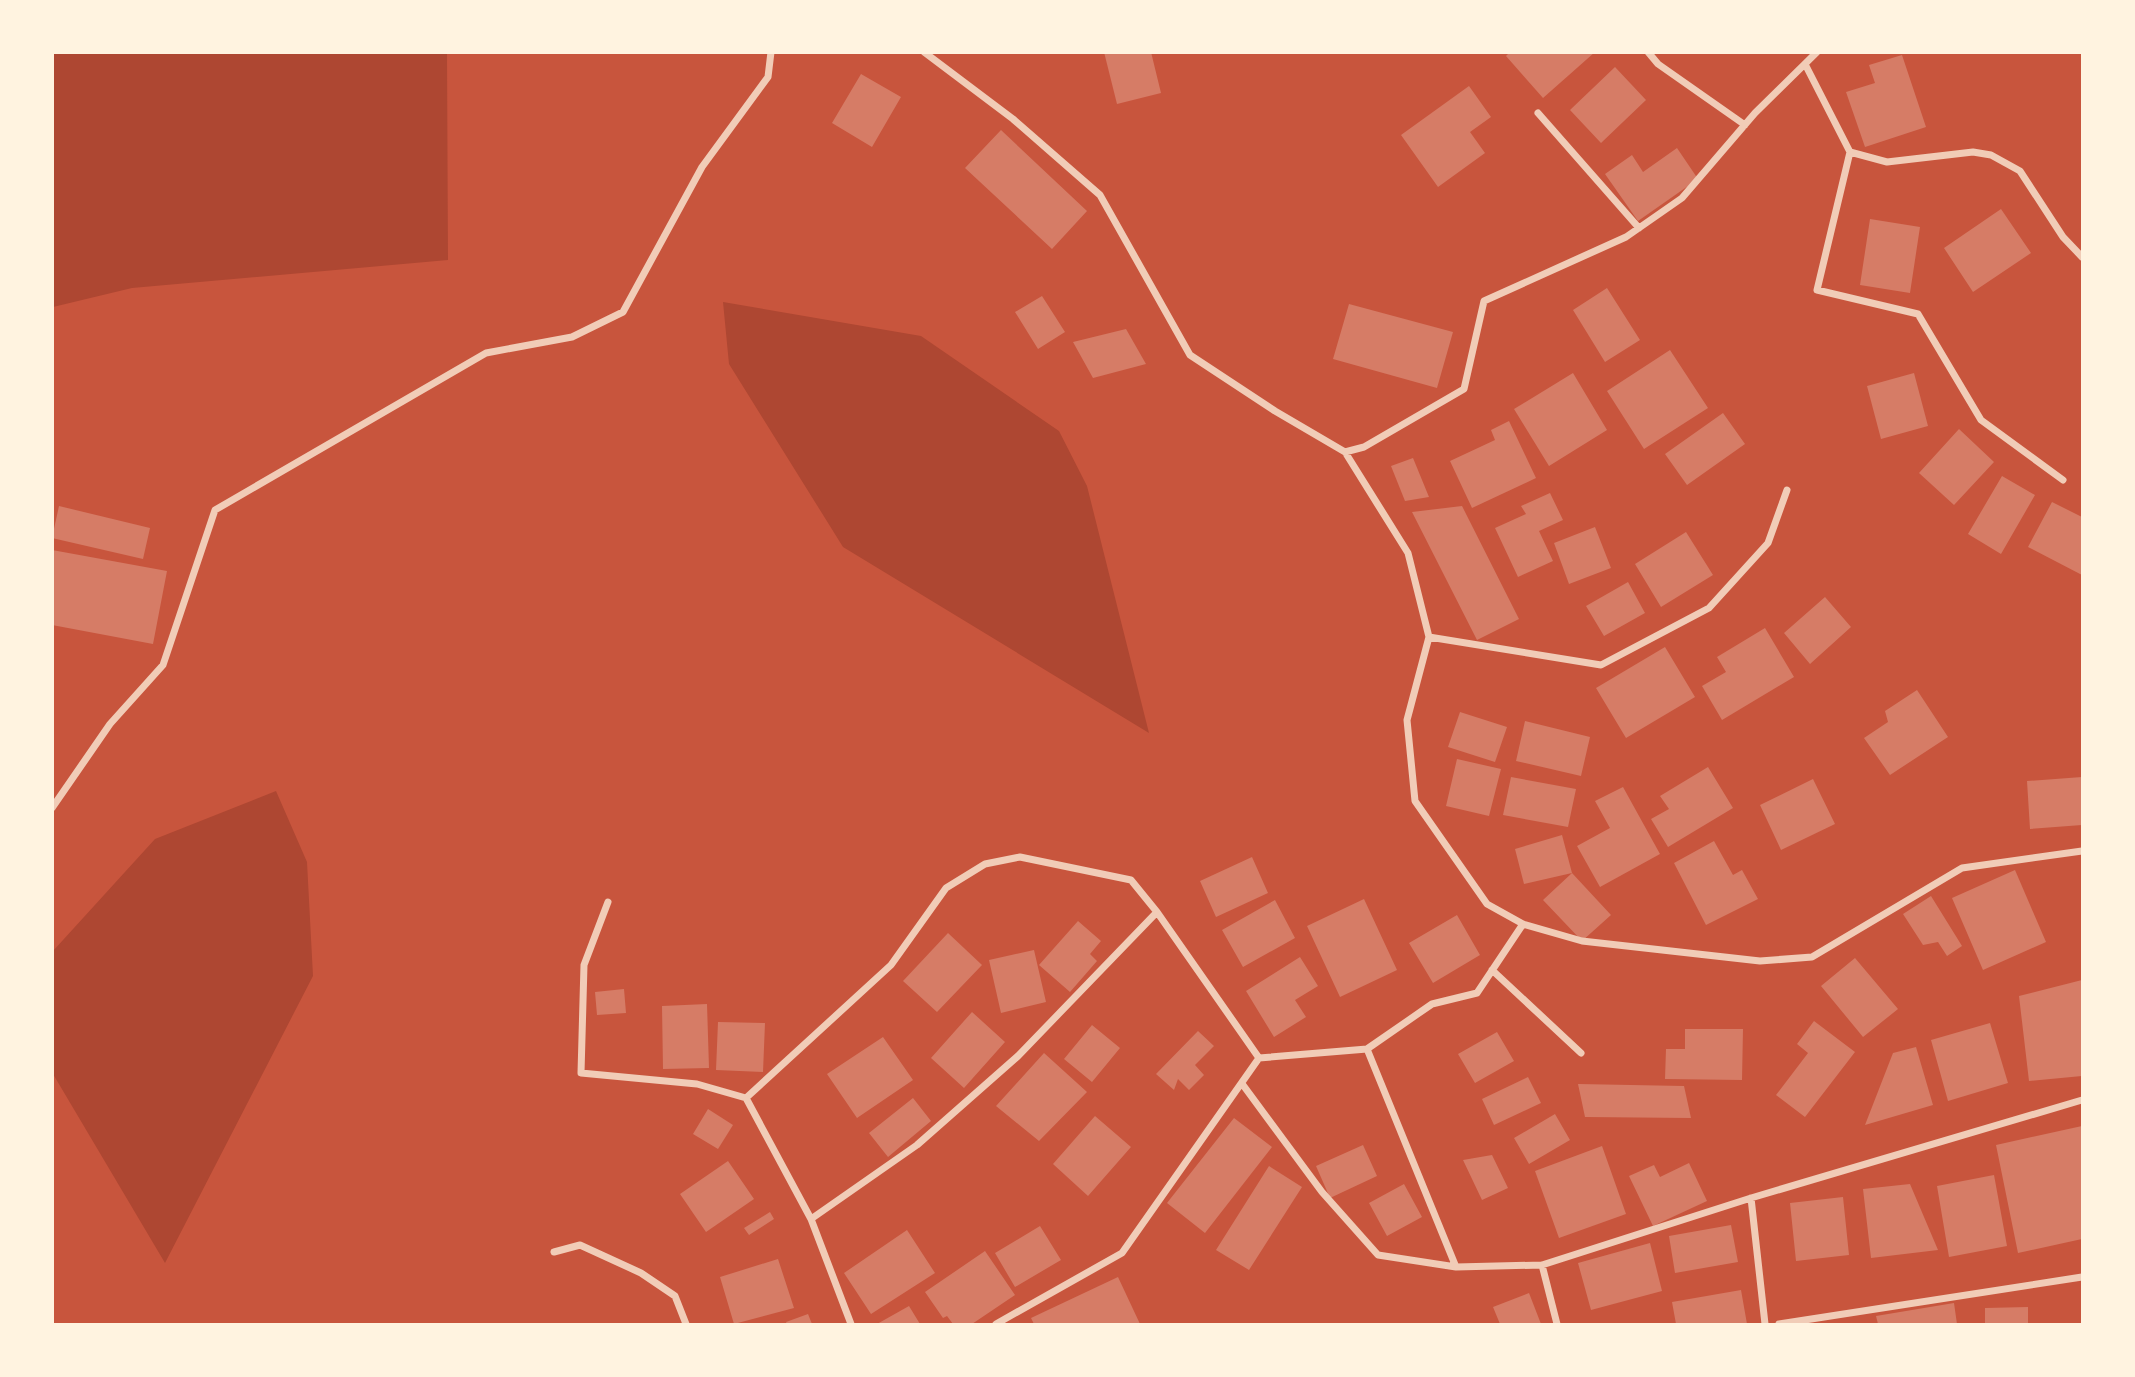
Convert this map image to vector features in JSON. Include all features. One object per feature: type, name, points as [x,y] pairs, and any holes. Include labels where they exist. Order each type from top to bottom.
[{"type":"street","points":[[52,808],[110,724],[163,665],[215,510],[486,353],[572,337],[623,312],[702,167],[768,77],[771,52]]},
{"type":"street","points":[[924,52],[1013,119],[1100,195],[1191,355],[1275,411],[1345,452],[1408,553],[1429,637],[1407,720],[1415,801],[1487,904],[1523,924],[1595,943],[1760,961],[1812,957],[1962,868],[2082,850]]},
{"type":"street","points":[[1648,52],[1658,64],[1745,125]]},
{"type":"street","points":[[1345,452],[1364,447],[1464,389],[1484,301],[1626,237],[1682,198],[1745,125],[1817,52]]},
{"type":"street","points":[[1805,64],[1850,152],[1817,290],[1918,314],[1981,420],[2063,480]]},
{"type":"street","points":[[1538,113],[1639,228]]},
{"type":"street","points":[[1850,152],[1887,162],[1973,152],[1991,155],[2020,171],[2063,237],[2082,257]]},
{"type":"street","points":[[1429,637],[1601,665],[1709,608],[1768,543],[1787,490]]},
{"type":"street","points":[[746,1098],[891,965],[946,888],[985,864],[1020,857],[1131,880],[1157,912],[1259,1058]]},
{"type":"street","points":[[608,902],[584,965],[581,1073],[697,1084],[746,1098],[811,1219],[851,1325]]},
{"type":"street","points":[[811,1219],[917,1145],[998,1074],[1157,912]]},
{"type":"street","points":[[1259,1058],[1367,1049],[1432,1004],[1477,993],[1523,924]]},
{"type":"street","points":[[1492,971],[1581,1053]]},
{"type":"street","points":[[1367,1049],[1456,1267]]},
{"type":"street","points":[[996,1325],[1010,1321],[1122,1253],[1243,1085],[1259,1058]]},
{"type":"street","points":[[1243,1085],[1322,1192],[1378,1255],[1456,1267],[1542,1265],[1751,1198],[2082,1100]]},
{"type":"street","points":[[1751,1198],[1765,1325]]},
{"type":"street","points":[[554,1252],[580,1245],[642,1273],[675,1296],[686,1325]]},
{"type":"street","points":[[1542,1265],[1557,1325]]},
{"type":"street","points":[[1779,1325],[2082,1276]]},
{"type":"shaded area","points":[[52,53],[447,53],[448,260],[132,288],[53,307]]},
{"type":"shaded area","points":[[723,302],[921,336],[1059,431],[1087,486],[1149,733],[843,547],[729,364]]},
{"type":"shaded area","points":[[276,791],[307,862],[313,976],[165,1263],[53,1074],[53,951],[155,839]]},
{"type":"building","points":[[1104,52],[1151,52],[1161,93],[1117,104]]},
{"type":"building","points":[[1510,52],[1595,52],[1543,98],[1506,56]]},
{"type":"building","points":[[1902,55],[1926,127],[1865,147],[1846,92],[1875,83],[1869,65]]},
{"type":"building","points":[[1615,67],[1646,100],[1601,143],[1570,110]]},
{"type":"building","points":[[861,74],[901,97],[872,147],[832,123]]},
{"type":"building","points":[[1469,86],[1491,117],[1470,132],[1485,153],[1438,187],[1401,135]]},
{"type":"building","points":[[1001,130],[1087,211],[1052,249],[965,168]]},
{"type":"building","points":[[1677,148],[1698,179],[1638,221],[1605,174],[1632,155],[1643,172]]},
{"type":"building","points":[[2001,209],[2031,253],[1973,292],[1944,248]]},
{"type":"building","points":[[1870,219],[1920,227],[1910,293],[1860,285]]},
{"type":"building","points":[[1607,288],[1640,340],[1605,362],[1573,310]]},
{"type":"building","points":[[1042,296],[1065,332],[1038,349],[1015,312]]},
{"type":"building","points":[[1349,304],[1453,332],[1437,388],[1333,359]]},
{"type":"building","points":[[1126,329],[1146,364],[1093,378],[1073,342]]},
{"type":"building","points":[[1670,350],[1708,408],[1644,449],[1607,391]]},
{"type":"building","points":[[1573,373],[1607,430],[1549,466],[1514,409]]},
{"type":"building","points":[[1914,373],[1928,426],[1881,439],[1867,386]]},
{"type":"building","points":[[1723,413],[1745,444],[1687,485],[1665,454]]},
{"type":"building","points":[[1509,421],[1536,478],[1472,508],[1450,461],[1495,440],[1491,430]]},
{"type":"building","points":[[1959,429],[1994,462],[1954,505],[1919,473]]},
{"type":"building","points":[[1413,458],[1429,497],[1405,501],[1391,466]]},
{"type":"building","points":[[2002,476],[2035,495],[2001,554],[1968,534]]},
{"type":"building","points":[[1550,493],[1563,520],[1539,531],[1553,561],[1518,577],[1495,528],[1526,514],[1521,506]]},
{"type":"building","points":[[2052,502],[2082,517],[2082,575],[2028,547]]},
{"type":"building","points":[[59,506],[150,528],[143,559],[52,538]]},
{"type":"building","points":[[1462,506],[1519,619],[1477,640],[1412,512]]},
{"type":"building","points":[[1595,527],[1611,568],[1569,584],[1554,543]]},
{"type":"building","points":[[1686,532],[1713,575],[1661,607],[1635,564]]},
{"type":"building","points":[[52,550],[167,571],[153,644],[52,625]]},
{"type":"building","points":[[1628,582],[1645,613],[1604,636],[1586,606]]},
{"type":"building","points":[[1825,597],[1851,627],[1810,664],[1784,633]]},
{"type":"building","points":[[1765,628],[1794,677],[1722,720],[1702,686],[1726,672],[1717,657]]},
{"type":"building","points":[[1665,647],[1695,697],[1626,738],[1596,688]]},
{"type":"building","points":[[1917,690],[1948,737],[1890,775],[1864,738],[1888,722],[1885,711]]},
{"type":"building","points":[[1460,712],[1507,727],[1495,762],[1448,747]]},
{"type":"building","points":[[1525,721],[1590,737],[1581,776],[1516,761]]},
{"type":"building","points":[[1457,759],[1501,769],[1489,816],[1446,806]]},
{"type":"building","points":[[1708,767],[1733,808],[1668,847],[1651,819],[1669,809],[1660,796]]},
{"type":"building","points":[[1511,777],[1576,789],[1568,827],[1503,815]]},
{"type":"building","points":[[2082,777],[2082,825],[2030,829],[2027,781]]},
{"type":"building","points":[[1813,779],[1835,824],[1781,850],[1760,805]]},
{"type":"building","points":[[1623,787],[1660,854],[1600,887],[1577,846],[1610,828],[1595,801]]},
{"type":"building","points":[[1562,835],[1572,873],[1524,884],[1515,849]]},
{"type":"building","points":[[1714,841],[1733,875],[1742,870],[1758,899],[1706,925],[1674,863]]},
{"type":"building","points":[[1252,857],[1268,893],[1216,917],[1200,881]]},
{"type":"building","points":[[2015,870],[2046,942],[1983,970],[1952,898]]},
{"type":"building","points":[[1572,873],[1611,915],[1582,941],[1543,900]]},
{"type":"building","points":[[1931,896],[1962,946],[1947,956],[1938,942],[1923,945],[1903,914]]},
{"type":"building","points":[[1364,899],[1397,970],[1340,997],[1307,926]]},
{"type":"building","points":[[1275,900],[1295,938],[1243,967],[1222,930]]},
{"type":"building","points":[[1457,915],[1480,955],[1433,983],[1409,943]]},
{"type":"building","points":[[1078,921],[1101,941],[1090,954],[1097,961],[1070,992],[1039,965]]},
{"type":"building","points":[[948,933],[982,965],[937,1012],[903,981]]},
{"type":"building","points":[[1034,950],[1046,1002],[1001,1013],[989,960]]},
{"type":"building","points":[[1300,957],[1318,986],[1295,1000],[1306,1017],[1274,1037],[1246,991]]},
{"type":"building","points":[[1855,958],[1898,1009],[1863,1037],[1821,986]]},
{"type":"building","points":[[2082,980],[2082,1076],[2029,1081],[2019,996]]},
{"type":"building","points":[[624,989],[626,1013],[597,1015],[595,992]]},
{"type":"building","points":[[707,1004],[709,1068],[663,1069],[662,1006]]},
{"type":"building","points":[[972,1012],[1005,1042],[964,1088],[931,1058]]},
{"type":"building","points":[[1814,1021],[1855,1052],[1805,1117],[1776,1095],[1808,1053],[1797,1044]]},
{"type":"building","points":[[718,1022],[765,1023],[763,1072],[716,1070]]},
{"type":"building","points":[[1990,1023],[2008,1083],[1948,1101],[1931,1040]]},
{"type":"building","points":[[1092,1025],[1120,1048],[1092,1082],[1064,1059]]},
{"type":"building","points":[[1685,1029],[1743,1029],[1742,1080],[1665,1079],[1666,1049],[1685,1049]]},
{"type":"building","points":[[1198,1031],[1214,1046],[1195,1065],[1204,1075],[1189,1090],[1178,1079],[1174,1090],[1156,1074]]},
{"type":"building","points":[[1497,1032],[1514,1061],[1475,1083],[1458,1054]]},
{"type":"building","points":[[883,1037],[913,1080],[857,1118],[827,1074]]},
{"type":"building","points":[[1916,1047],[1933,1105],[1865,1125],[1893,1053]]},
{"type":"building","points":[[1044,1053],[1087,1092],[1039,1141],[996,1106]]},
{"type":"building","points":[[1528,1077],[1541,1103],[1494,1125],[1482,1099]]},
{"type":"building","points":[[1578,1084],[1684,1086],[1691,1118],[1585,1117]]},
{"type":"building","points":[[913,1098],[931,1121],[888,1157],[869,1133]]},
{"type":"building","points":[[708,1109],[733,1125],[718,1149],[693,1134]]},
{"type":"building","points":[[1555,1114],[1570,1140],[1529,1164],[1514,1138]]},
{"type":"building","points":[[1095,1116],[1131,1147],[1088,1196],[1053,1164]]},
{"type":"building","points":[[1234,1118],[1272,1147],[1205,1233],[1167,1203]]},
{"type":"building","points":[[2082,1126],[2082,1239],[2018,1253],[1996,1145]]},
{"type":"building","points":[[1363,1145],[1377,1176],[1330,1198],[1316,1166]]},
{"type":"building","points":[[1602,1146],[1626,1214],[1559,1238],[1535,1171]]},
{"type":"building","points":[[1492,1155],[1508,1188],[1482,1200],[1463,1160]]},
{"type":"building","points":[[728,1161],[754,1199],[706,1232],[680,1194]]},
{"type":"building","points":[[1689,1163],[1707,1201],[1653,1226],[1629,1176],[1654,1165],[1660,1177]]},
{"type":"building","points":[[1269,1166],[1302,1187],[1249,1270],[1216,1250]]},
{"type":"building","points":[[1994,1175],[2007,1246],[1949,1257],[1937,1186]]},
{"type":"building","points":[[1404,1184],[1422,1217],[1387,1236],[1369,1203]]},
{"type":"building","points":[[1910,1184],[1938,1250],[1871,1258],[1863,1189]]},
{"type":"building","points":[[1843,1197],[1849,1255],[1796,1261],[1790,1203]]},
{"type":"building","points":[[770,1212],[774,1219],[749,1235],[744,1228]]},
{"type":"building","points":[[1731,1225],[1738,1262],[1675,1273],[1669,1236]]},
{"type":"building","points":[[1040,1226],[1061,1260],[1015,1287],[995,1253]]},
{"type":"building","points":[[907,1230],[935,1273],[871,1314],[844,1273]]},
{"type":"building","points":[[1650,1243],[1662,1291],[1591,1310],[1578,1263]]},
{"type":"building","points":[[985,1251],[1015,1295],[972,1324],[953,1324],[947,1316],[943,1318],[925,1292]]},
{"type":"building","points":[[778,1259],[794,1308],[734,1324],[720,1277]]},
{"type":"building","points":[[1118,1277],[1140,1324],[1034,1324],[1031,1318]]},
{"type":"building","points":[[1741,1290],[1747,1324],[1676,1324],[1672,1302]]},
{"type":"building","points":[[1529,1293],[1541,1324],[1500,1324],[1493,1307]]},
{"type":"building","points":[[1954,1303],[1957,1324],[1878,1324],[1876,1316]]},
{"type":"building","points":[[909,1306],[920,1324],[877,1324]]},
{"type":"building","points":[[2028,1307],[2028,1324],[1985,1324],[1985,1308]]},
{"type":"building","points":[[808,1314],[812,1324],[786,1322]]}]
